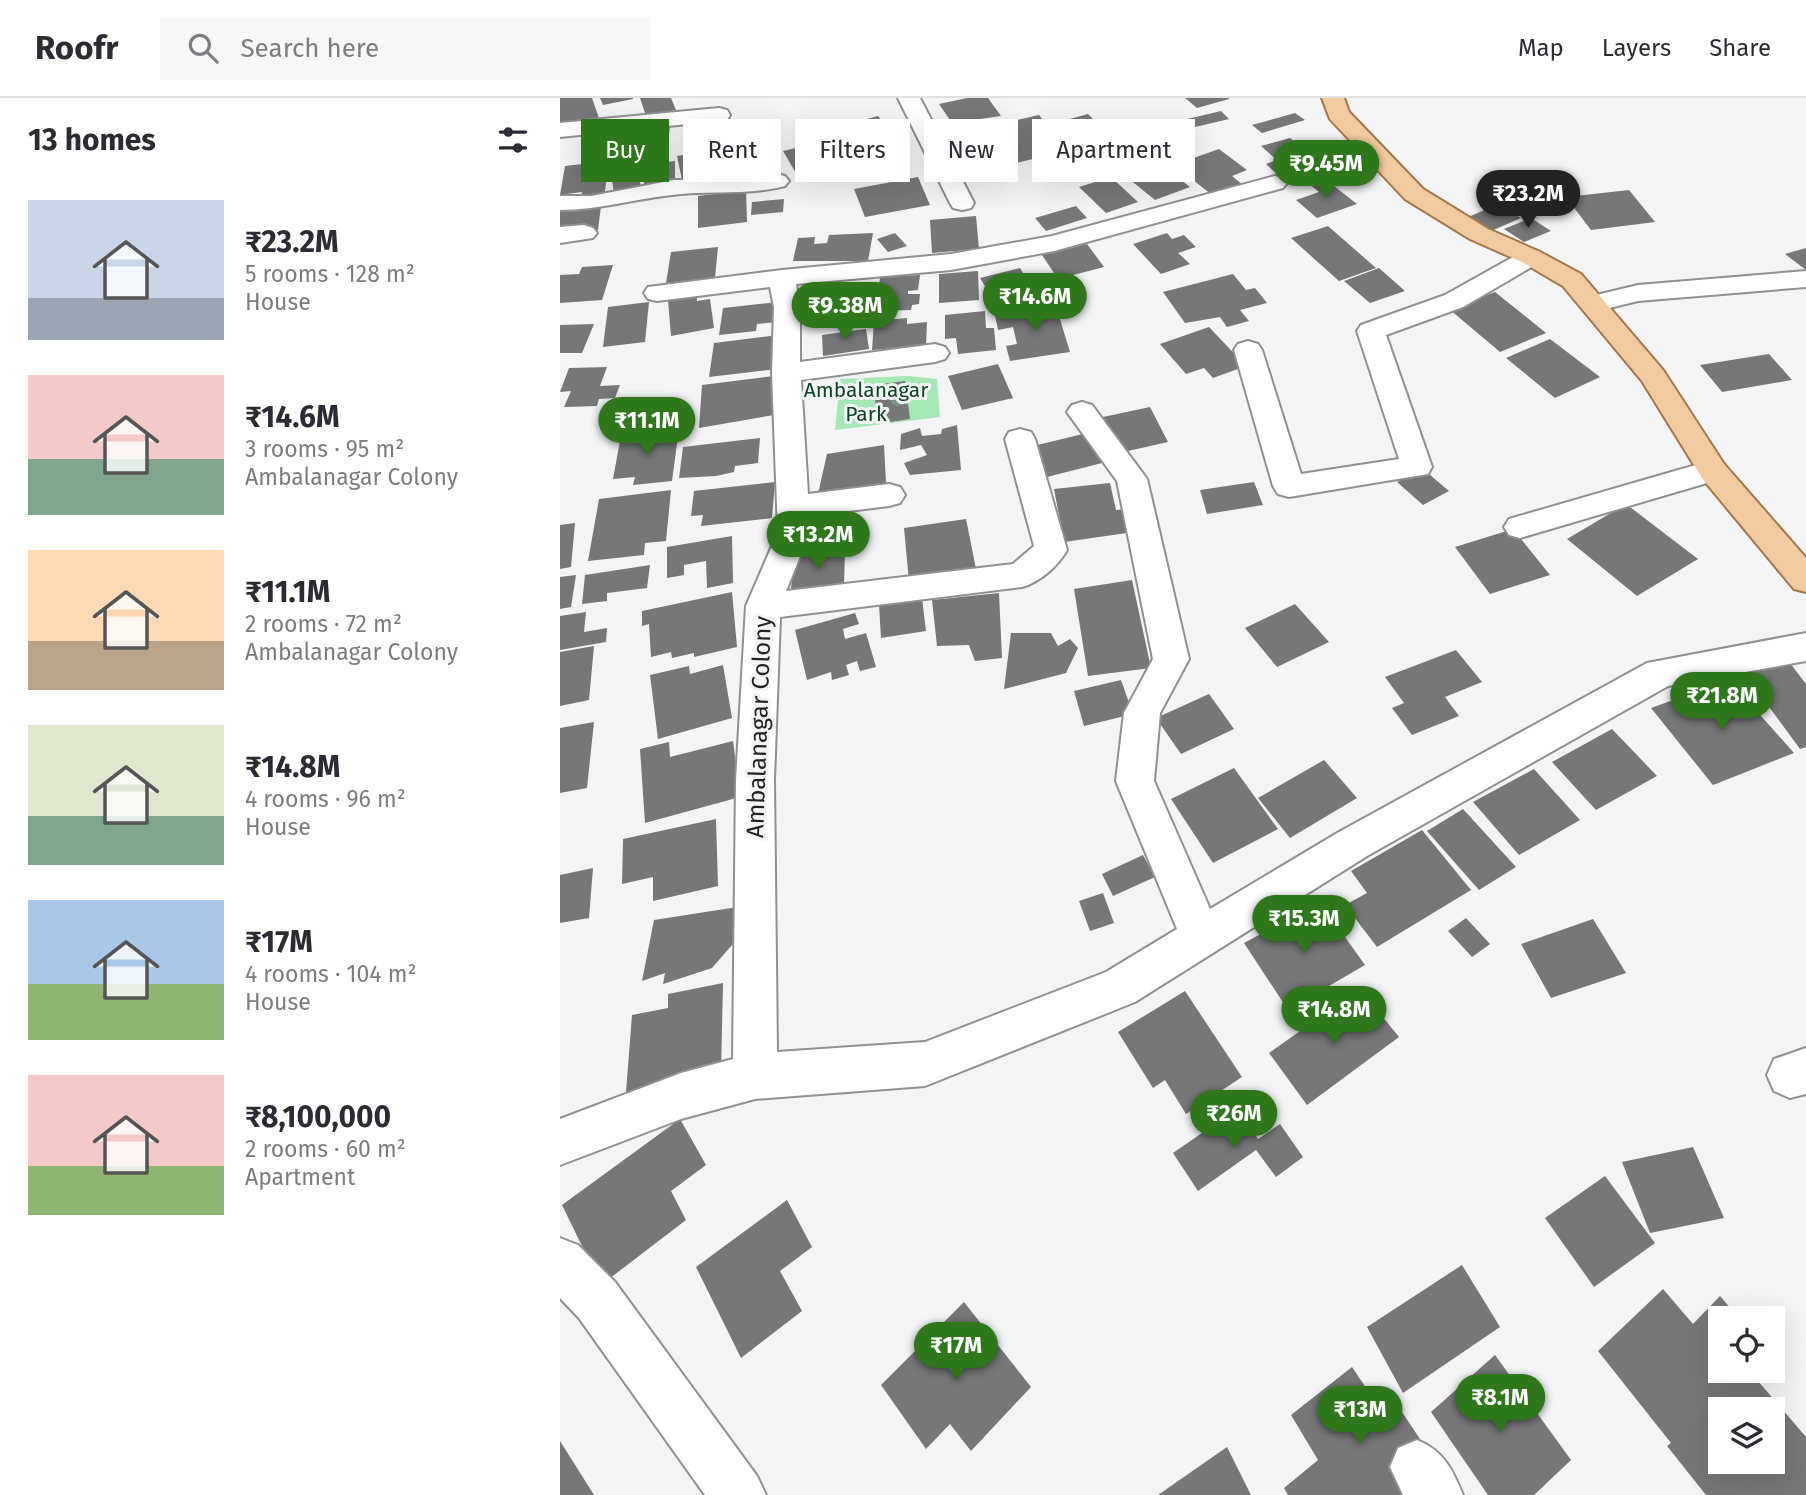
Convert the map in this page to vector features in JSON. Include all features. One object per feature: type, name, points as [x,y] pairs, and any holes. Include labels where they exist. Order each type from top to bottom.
[{"type":"main road","points":[[1333,98],[1338,114],[1414,194],[1479,234],[1531,257],[1572,280],[1653,376],[1713,471],[1806,580]]},
{"type":"street","points":[[909,98],[962,203]]},
{"type":"street","points":[[560,130],[719,115]]},
{"type":"street","points":[[560,203],[591,203],[674,187],[729,187],[769,182]]},
{"type":"street","points":[[657,293],[951,262],[1054,243],[1275,183]]},
{"type":"street","points":[[1248,351],[1289,486],[1417,467],[1371,331],[1454,301],[1531,257]]},
{"type":"street","name":"Ambalanagar Colony","points":[[755,1076],[755,780],[763,606],[794,532],[786,373],[787,307],[782,278]]},
{"type":"street","points":[[1593,304],[1638,293],[1806,279]]},
{"type":"street","points":[[786,373],[935,353]]},
{"type":"street","points":[[1082,412],[1132,480],[1171,659],[1142,713],[1135,781],[1201,937]]},
{"type":"street","points":[[763,606],[1022,575],[1051,550],[1020,439]]},
{"type":"street","points":[[1520,527],[1713,471]]},
{"type":"street","points":[[792,507],[889,495]]},
{"type":"street","points":[[560,1142],[681,1096],[755,1076],[925,1064],[1120,987],[1353,844],[1660,673],[1806,648]]},
{"type":"street","points":[[560,1263],[597,1300],[738,1495]]},
{"type":"path","points":[[1275,183],[1375,155]]},
{"type":"green space","name":"Ambalanagar Park","points":[[908,376],[937,379],[940,417],[835,430],[840,379]]},
{"type":"building","points":[[560,98],[592,98],[599,118],[581,119],[581,122],[560,127]]},
{"type":"building","points":[[600,98],[633,98],[633,99],[603,105]]},
{"type":"building","points":[[640,98],[671,98],[676,110],[646,116]]},
{"type":"building","points":[[967,98],[988,98],[1001,116],[949,119],[939,104]]},
{"type":"building","points":[[1185,98],[1229,98],[1229,99],[1197,108]]},
{"type":"building","points":[[1221,111],[1229,119],[1195,127],[1195,119],[1187,119]]},
{"type":"building","points":[[1295,113],[1305,120],[1262,133],[1252,125]]},
{"type":"building","points":[[1088,114],[1093,119],[1070,119]]},
{"type":"building","points":[[1039,115],[1042,119],[1032,119],[1032,159],[1018,163],[1018,120]]},
{"type":"building","points":[[1290,138],[1305,150],[1288,155],[1303,167],[1278,175],[1266,164],[1277,160],[1261,146]]},
{"type":"building","points":[[795,148],[795,172],[783,151]]},
{"type":"building","points":[[1219,149],[1247,170],[1232,176],[1243,185],[1212,195],[1195,182],[1195,158]]},
{"type":"building","points":[[683,155],[683,180],[682,180],[677,156]]},
{"type":"building","points":[[675,161],[675,183],[644,187],[644,182],[669,182],[669,162]]},
{"type":"building","points":[[581,164],[581,182],[606,182],[604,198],[580,201],[582,192],[560,195],[565,166]]},
{"type":"building","points":[[918,177],[930,205],[865,217],[854,189],[891,182],[910,182],[910,178]]},
{"type":"building","points":[[1325,179],[1357,204],[1317,218],[1296,200],[1319,192],[1309,184]]},
{"type":"building","points":[[612,182],[640,182],[641,188],[614,193]]},
{"type":"building","points":[[1095,182],[1116,182],[1138,202],[1106,213],[1079,187]]},
{"type":"building","points":[[1133,182],[1184,182],[1190,187],[1155,200]]},
{"type":"building","points":[[746,190],[747,222],[698,228],[698,196]]},
{"type":"building","points":[[1629,190],[1655,222],[1591,230],[1566,197]]},
{"type":"building","points":[[784,199],[783,212],[751,215],[752,202]]},
{"type":"building","points":[[1499,204],[1521,218],[1489,232],[1468,217]]},
{"type":"building","points":[[601,206],[598,230],[560,234],[560,211]]},
{"type":"building","points":[[1076,206],[1087,218],[1046,231],[1035,218]]},
{"type":"building","points":[[976,216],[979,249],[932,253],[930,220]]},
{"type":"building","points":[[1531,218],[1551,231],[1524,242],[1504,229]]},
{"type":"building","points":[[1328,226],[1376,268],[1339,281],[1291,238]]},
{"type":"building","points":[[873,233],[868,261],[793,261],[798,238],[815,237],[814,244],[827,243],[829,235]]},
{"type":"building","points":[[895,233],[907,246],[888,252],[877,239]]},
{"type":"building","points":[[1167,233],[1172,239],[1184,235],[1196,247],[1178,253],[1190,264],[1161,274],[1133,244]]},
{"type":"building","points":[[1087,244],[1104,267],[1058,279],[1042,255]]},
{"type":"building","points":[[718,247],[715,278],[666,283],[671,252]]},
{"type":"building","points":[[1806,248],[1806,270],[1785,254]]},
{"type":"building","points":[[613,265],[602,300],[560,303],[560,275],[579,274],[582,267]]},
{"type":"building","points":[[1020,268],[1032,288],[992,298],[980,278]]},
{"type":"building","points":[[1379,268],[1405,291],[1370,303],[1344,281]]},
{"type":"building","points":[[978,271],[979,300],[939,303],[939,274]]},
{"type":"building","points":[[1233,274],[1246,290],[1255,288],[1267,303],[1240,310],[1249,321],[1227,327],[1220,317],[1185,323],[1163,292]]},
{"type":"building","points":[[920,275],[918,290],[908,291],[908,294],[920,294],[919,304],[912,305],[911,310],[876,311],[880,277]]},
{"type":"building","points":[[1495,292],[1546,333],[1500,352],[1449,309]]},
{"type":"building","points":[[697,295],[697,301],[710,299],[714,328],[671,336],[668,300]]},
{"type":"building","points":[[649,302],[645,342],[603,347],[608,307]]},
{"type":"building","points":[[778,302],[777,322],[757,324],[756,331],[719,335],[723,308]]},
{"type":"building","points":[[1056,306],[1070,352],[1010,361],[1006,346],[1017,344],[1013,327],[998,330],[995,315]]},
{"type":"building","points":[[985,311],[986,328],[994,328],[996,350],[958,354],[956,338],[945,339],[945,315]]},
{"type":"building","points":[[907,318],[907,324],[927,322],[926,346],[872,350],[874,321]]},
{"type":"building","points":[[594,324],[582,353],[560,353],[560,325]]},
{"type":"building","points":[[1209,327],[1246,366],[1213,378],[1204,368],[1186,374],[1160,344]]},
{"type":"building","points":[[866,329],[869,349],[823,356],[822,335]]},
{"type":"building","points":[[779,335],[777,369],[709,377],[714,343]]},
{"type":"building","points":[[1550,339],[1600,377],[1555,398],[1506,358]]},
{"type":"building","points":[[1769,354],[1792,380],[1722,392],[1700,365]]},
{"type":"building","points":[[998,364],[1013,398],[962,410],[948,376]]},
{"type":"building","points":[[607,367],[600,386],[620,385],[615,398],[599,399],[597,406],[564,407],[571,391],[560,392],[569,368]]},
{"type":"building","points":[[773,376],[774,415],[699,428],[702,385]]},
{"type":"building","points":[[905,381],[910,419],[877,424],[874,385]]},
{"type":"building","points":[[1150,407],[1168,442],[1119,453],[1103,417]]},
{"type":"building","points":[[957,425],[961,470],[910,475],[904,463],[927,455],[921,445],[900,450],[901,434],[920,428],[922,436],[941,434],[942,429]]},
{"type":"building","points":[[679,429],[672,481],[633,485],[635,477],[613,479],[621,435]]},
{"type":"building","points":[[1087,433],[1102,463],[1043,478],[1029,447]]},
{"type":"building","points":[[760,438],[758,463],[735,466],[734,472],[716,476],[679,478],[683,447]]},
{"type":"building","points":[[884,445],[886,483],[818,494],[827,454]]},
{"type":"building","points":[[1423,469],[1449,491],[1423,505],[1397,482]]},
{"type":"building","points":[[775,482],[772,518],[701,526],[703,515],[691,516],[694,491]]},
{"type":"building","points":[[1254,482],[1263,505],[1207,514],[1200,490]]},
{"type":"building","points":[[1110,483],[1116,510],[1128,509],[1134,532],[1064,542],[1054,489]]},
{"type":"building","points":[[671,490],[666,541],[645,543],[644,555],[588,561],[599,499]]},
{"type":"building","points":[[1626,504],[1698,559],[1637,596],[1567,539]]},
{"type":"building","points":[[966,519],[976,569],[909,581],[904,528]]},
{"type":"building","points":[[575,523],[571,567],[560,569],[560,525]]},
{"type":"building","points":[[1513,529],[1550,575],[1490,594],[1455,547]]},
{"type":"building","points":[[732,536],[733,583],[707,588],[706,561],[684,565],[684,575],[667,578],[667,547]]},
{"type":"building","points":[[845,551],[844,584],[791,591],[793,558]]},
{"type":"building","points":[[650,565],[647,588],[607,593],[607,601],[582,604],[585,575]]},
{"type":"building","points":[[576,575],[571,607],[560,609],[560,577]]},
{"type":"building","points":[[1132,580],[1151,668],[1088,676],[1074,589]]},
{"type":"building","points":[[732,592],[737,647],[694,657],[694,653],[672,658],[671,652],[651,657],[649,624],[642,626],[642,611]]},
{"type":"building","points":[[999,593],[1002,658],[975,661],[969,645],[937,646],[932,600]]},
{"type":"building","points":[[922,598],[926,631],[881,638],[879,605]]},
{"type":"building","points":[[1295,604],[1329,642],[1277,667],[1245,628]]},
{"type":"building","points":[[586,612],[584,632],[607,628],[606,642],[560,650],[560,616]]},
{"type":"building","points":[[855,613],[859,624],[843,629],[845,639],[866,633],[876,667],[860,671],[857,661],[846,665],[849,675],[832,680],[831,672],[807,680],[795,630]]},
{"type":"building","points":[[1011,633],[1051,633],[1058,646],[1070,639],[1078,648],[1066,673],[1004,689]]},
{"type":"building","points":[[594,646],[589,700],[560,706],[560,652]]},
{"type":"building","points":[[1456,650],[1482,682],[1445,697],[1459,716],[1412,735],[1392,708],[1404,703],[1385,677]]},
{"type":"building","points":[[1790,663],[1806,684],[1806,747],[1800,749],[1745,674]]},
{"type":"building","points":[[723,665],[732,718],[658,739],[650,675],[689,666],[690,674]]},
{"type":"building","points":[[1121,680],[1133,714],[1084,726],[1074,691]]},
{"type":"building","points":[[1729,680],[1794,753],[1713,785],[1651,708]]},
{"type":"building","points":[[1209,694],[1234,729],[1181,754],[1156,718]]},
{"type":"building","points":[[594,722],[587,788],[560,793],[560,728]]},
{"type":"building","points":[[1612,729],[1657,776],[1596,810],[1552,762]]},
{"type":"building","points":[[733,741],[740,797],[645,823],[640,749],[669,742],[670,757]]},
{"type":"building","points":[[1324,760],[1357,798],[1290,838],[1258,798]]},
{"type":"building","points":[[1234,768],[1278,829],[1213,863],[1171,799]]},
{"type":"building","points":[[1534,769],[1580,820],[1519,855],[1473,802]]},
{"type":"building","points":[[1463,809],[1516,867],[1479,890],[1427,831]]},
{"type":"building","points":[[716,819],[718,886],[653,901],[653,877],[622,884],[623,839]]},
{"type":"building","points":[[1422,830],[1471,890],[1377,947],[1345,905],[1367,893],[1351,871]]},
{"type":"building","points":[[1143,855],[1155,877],[1113,896],[1102,874]]},
{"type":"building","points":[[593,868],[589,918],[560,923],[560,875]]},
{"type":"building","points":[[1103,893],[1114,923],[1090,931],[1079,901]]},
{"type":"building","points":[[1320,902],[1365,965],[1288,1010],[1244,943]]},
{"type":"building","points":[[744,906],[732,945],[712,968],[663,984],[665,973],[642,981],[654,920]]},
{"type":"building","points":[[1466,918],[1490,944],[1472,957],[1448,931]]},
{"type":"building","points":[[1593,919],[1626,973],[1551,998],[1521,944]]},
{"type":"building","points":[[723,983],[721,1073],[626,1092],[632,1015],[668,1008],[668,994]]},
{"type":"building","points":[[1360,989],[1399,1037],[1307,1105],[1269,1053]]},
{"type":"building","points":[[1185,991],[1242,1077],[1186,1114],[1165,1080],[1153,1088],[1118,1032]]},
{"type":"building","points":[[1238,1108],[1258,1139],[1280,1124],[1303,1157],[1276,1177],[1256,1150],[1198,1191],[1173,1153]]},
{"type":"building","points":[[680,1119],[706,1165],[671,1191],[686,1220],[601,1285],[562,1205]]},
{"type":"building","points":[[1693,1147],[1724,1218],[1650,1233],[1622,1162]]},
{"type":"building","points":[[1605,1176],[1655,1243],[1594,1287],[1545,1218]]},
{"type":"building","points":[[787,1200],[812,1247],[780,1271],[802,1311],[741,1358],[696,1267]]},
{"type":"building","points":[[1462,1265],[1500,1327],[1403,1393],[1367,1327]]},
{"type":"building","points":[[1663,1289],[1693,1324],[1708,1308],[1708,1383],[1760,1383],[1772,1397],[1708,1397],[1708,1474],[1785,1474],[1785,1412],[1806,1437],[1806,1495],[1706,1495],[1667,1446],[1671,1443],[1598,1351]]},
{"type":"building","points":[[1720,1296],[1729,1306],[1710,1306]]},
{"type":"building","points":[[964,1302],[1031,1387],[971,1451],[950,1424],[926,1449],[881,1385]]},
{"type":"building","points":[[1495,1355],[1571,1460],[1534,1495],[1488,1495],[1431,1412]]},
{"type":"building","points":[[1352,1367],[1385,1416],[1398,1406],[1442,1472],[1416,1495],[1288,1495],[1284,1488],[1318,1460],[1291,1415]]},
{"type":"building","points":[[560,1441],[594,1495],[560,1495]]},
{"type":"building","points":[[1227,1447],[1251,1495],[1158,1495]]}]
